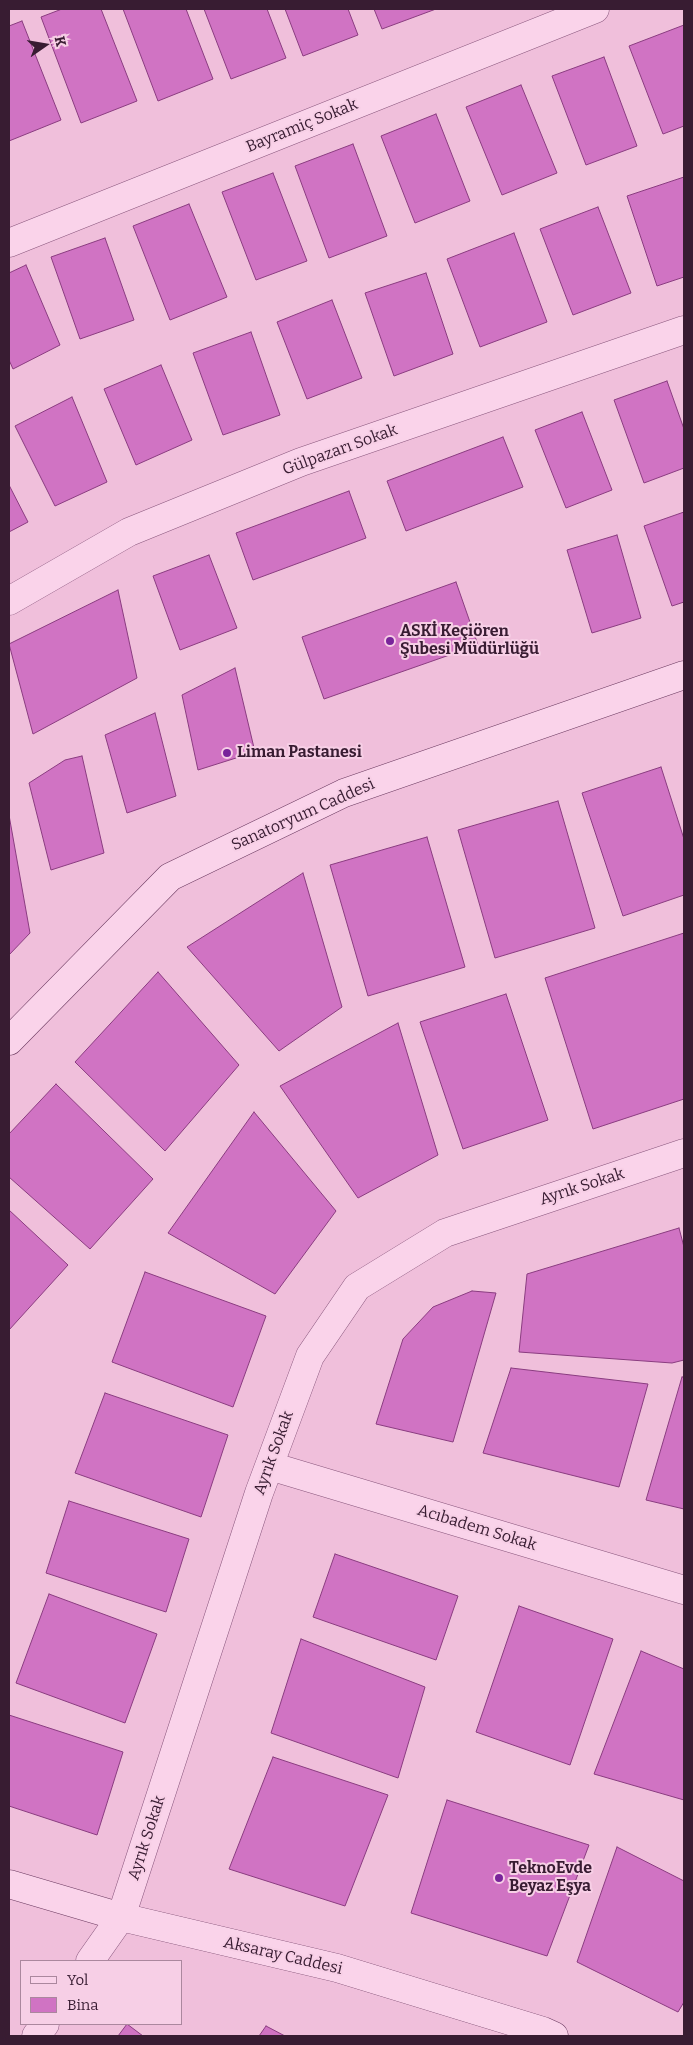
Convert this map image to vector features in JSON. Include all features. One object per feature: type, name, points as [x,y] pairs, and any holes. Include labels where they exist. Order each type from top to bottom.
[{"type":"street","name":"Bayramiç Sokak","points":[[9,243],[596,9]]},
{"type":"street","name":"Gülpazarı Sokak","points":[[9,601],[129,532],[301,462],[684,330]]},
{"type":"street","name":"Sanatoryum Caddesi","points":[[9,1041],[170,877],[344,793],[684,676]]},
{"type":"street","name":"Ayrık Sokak","points":[[91,1960],[121,1918],[270,1466],[310,1356],[357,1287],[445,1233],[684,1153]]},
{"type":"street","name":"Acıbadem Sokak","points":[[270,1466],[684,1590]]},
{"type":"street","name":"Aksaray Caddesi","points":[[9,1884],[121,1918],[337,1968],[554,2036]]},
{"type":"street","points":[[36,2036],[44,2025]]},
{"type":"building","points":[[62,9],[101,9],[137,101],[81,123],[41,17]]},
{"type":"building","points":[[123,9],[186,9],[213,79],[158,101]]},
{"type":"building","points":[[204,9],[267,9],[286,58],[231,79]]},
{"type":"building","points":[[285,9],[348,9],[358,35],[303,56]]},
{"type":"building","points":[[374,9],[436,9],[382,29]]},
{"type":"building","points":[[22,21],[61,120],[9,141],[9,26]]},
{"type":"building","points":[[684,25],[684,126],[663,134],[629,46]]},
{"type":"building","points":[[604,57],[637,146],[586,165],[552,76]]},
{"type":"building","points":[[521,85],[557,173],[502,195],[466,107]]},
{"type":"building","points":[[436,114],[470,201],[415,223],[381,136]]},
{"type":"building","points":[[353,144],[387,236],[329,258],[295,166]]},
{"type":"building","points":[[273,173],[307,261],[256,280],[222,192]]},
{"type":"building","points":[[684,177],[684,277],[657,286],[627,196]]},
{"type":"building","points":[[189,204],[227,297],[170,320],[133,226]]},
{"type":"building","points":[[598,207],[631,293],[573,315],[540,229]]},
{"type":"building","points":[[514,233],[547,322],[480,347],[447,259]]},
{"type":"building","points":[[105,238],[134,320],[80,339],[51,257]]},
{"type":"building","points":[[26,265],[60,345],[13,369],[9,360],[9,273]]},
{"type":"building","points":[[426,273],[453,354],[394,376],[365,293]]},
{"type":"building","points":[[332,300],[362,378],[307,399],[277,322]]},
{"type":"building","points":[[251,332],[280,415],[223,435],[193,353]]},
{"type":"building","points":[[161,365],[192,440],[136,465],[104,389]]},
{"type":"building","points":[[667,381],[684,429],[684,468],[644,483],[614,400]]},
{"type":"building","points":[[72,397],[107,482],[55,506],[15,426]]},
{"type":"building","points":[[582,412],[612,490],[566,508],[535,430]]},
{"type":"building","points":[[503,437],[523,487],[406,531],[387,481]]},
{"type":"building","points":[[9,485],[28,522],[9,532]]},
{"type":"building","points":[[349,491],[366,538],[253,580],[236,533]]},
{"type":"building","points":[[684,512],[684,602],[672,606],[644,526]]},
{"type":"building","points":[[617,535],[641,618],[592,633],[567,550]]},
{"type":"building","points":[[209,555],[237,628],[180,650],[153,576]]},
{"type":"building","name":"ASKİ Keçiören Şubesi Müdürlüğü","points":[[456,582],[478,645],[324,699],[302,637]]},
{"type":"building","points":[[118,590],[137,678],[33,734],[9,644]]},
{"type":"building","points":[[235,668],[255,752],[198,770],[182,695]]},
{"type":"building","points":[[155,713],[176,796],[127,813],[105,735]]},
{"type":"building","points":[[82,756],[104,853],[51,870],[29,783],[65,760]]},
{"type":"building","points":[[661,767],[684,839],[684,895],[623,916],[582,793]]},
{"type":"building","points":[[558,801],[595,928],[495,958],[458,830]]},
{"type":"building","points":[[9,815],[30,933],[9,955]]},
{"type":"building","points":[[427,837],[465,967],[368,996],[330,865]]},
{"type":"building","points":[[303,873],[342,1007],[279,1051],[187,947]]},
{"type":"building","points":[[684,933],[684,1099],[593,1129],[545,978]]},
{"type":"building","points":[[158,972],[239,1065],[165,1151],[75,1062]]},
{"type":"building","points":[[506,994],[548,1120],[463,1149],[420,1022]]},
{"type":"building","points":[[398,1023],[438,1155],[358,1198],[280,1086]]},
{"type":"building","points":[[56,1084],[153,1179],[90,1249],[9,1177],[9,1134]]},
{"type":"building","points":[[254,1112],[336,1211],[275,1294],[168,1233]]},
{"type":"building","points":[[9,1210],[68,1265],[9,1330]]},
{"type":"building","points":[[679,1228],[684,1247],[684,1360],[672,1363],[519,1352],[527,1274]]},
{"type":"building","points":[[145,1272],[266,1316],[233,1407],[112,1362]]},
{"type":"building","points":[[472,1291],[496,1293],[453,1442],[376,1424],[403,1339],[433,1307]]},
{"type":"building","points":[[511,1368],[648,1384],[619,1487],[483,1453]]},
{"type":"building","points":[[682,1377],[684,1377],[684,1509],[646,1500]]},
{"type":"building","points":[[105,1393],[228,1435],[201,1517],[75,1473]]},
{"type":"building","points":[[69,1501],[189,1539],[166,1612],[46,1573]]},
{"type":"building","points":[[335,1554],[458,1596],[436,1660],[313,1617]]},
{"type":"building","points":[[49,1594],[157,1634],[125,1723],[16,1683]]},
{"type":"building","points":[[519,1606],[613,1639],[570,1765],[476,1732]]},
{"type":"building","points":[[301,1639],[425,1687],[398,1778],[271,1733]]},
{"type":"building","points":[[641,1651],[684,1669],[684,1800],[594,1774]]},
{"type":"building","points":[[9,1715],[123,1752],[97,1835],[9,1806]]},
{"type":"building","points":[[273,1757],[388,1795],[345,1906],[229,1869]]},
{"type":"building","points":[[447,1800],[589,1845],[547,1956],[411,1913]]},
{"type":"building","points":[[617,1847],[684,1881],[684,2002],[678,2012],[577,1962]]},
{"type":"building","points":[[126,2025],[128,2025],[143,2036],[118,2036]]},
{"type":"building","points":[[266,2026],[285,2036],[259,2036]]},
{"type":"place","name":"ASKİ Keçiören Şubesi Müdürlüğü","points":[[390,641]]},
{"type":"place","name":"Liman Pastanesi","points":[[227,753]]},
{"type":"place","name":"TeknoEvde Beyaz Eşya","points":[[499,1878]]}]
